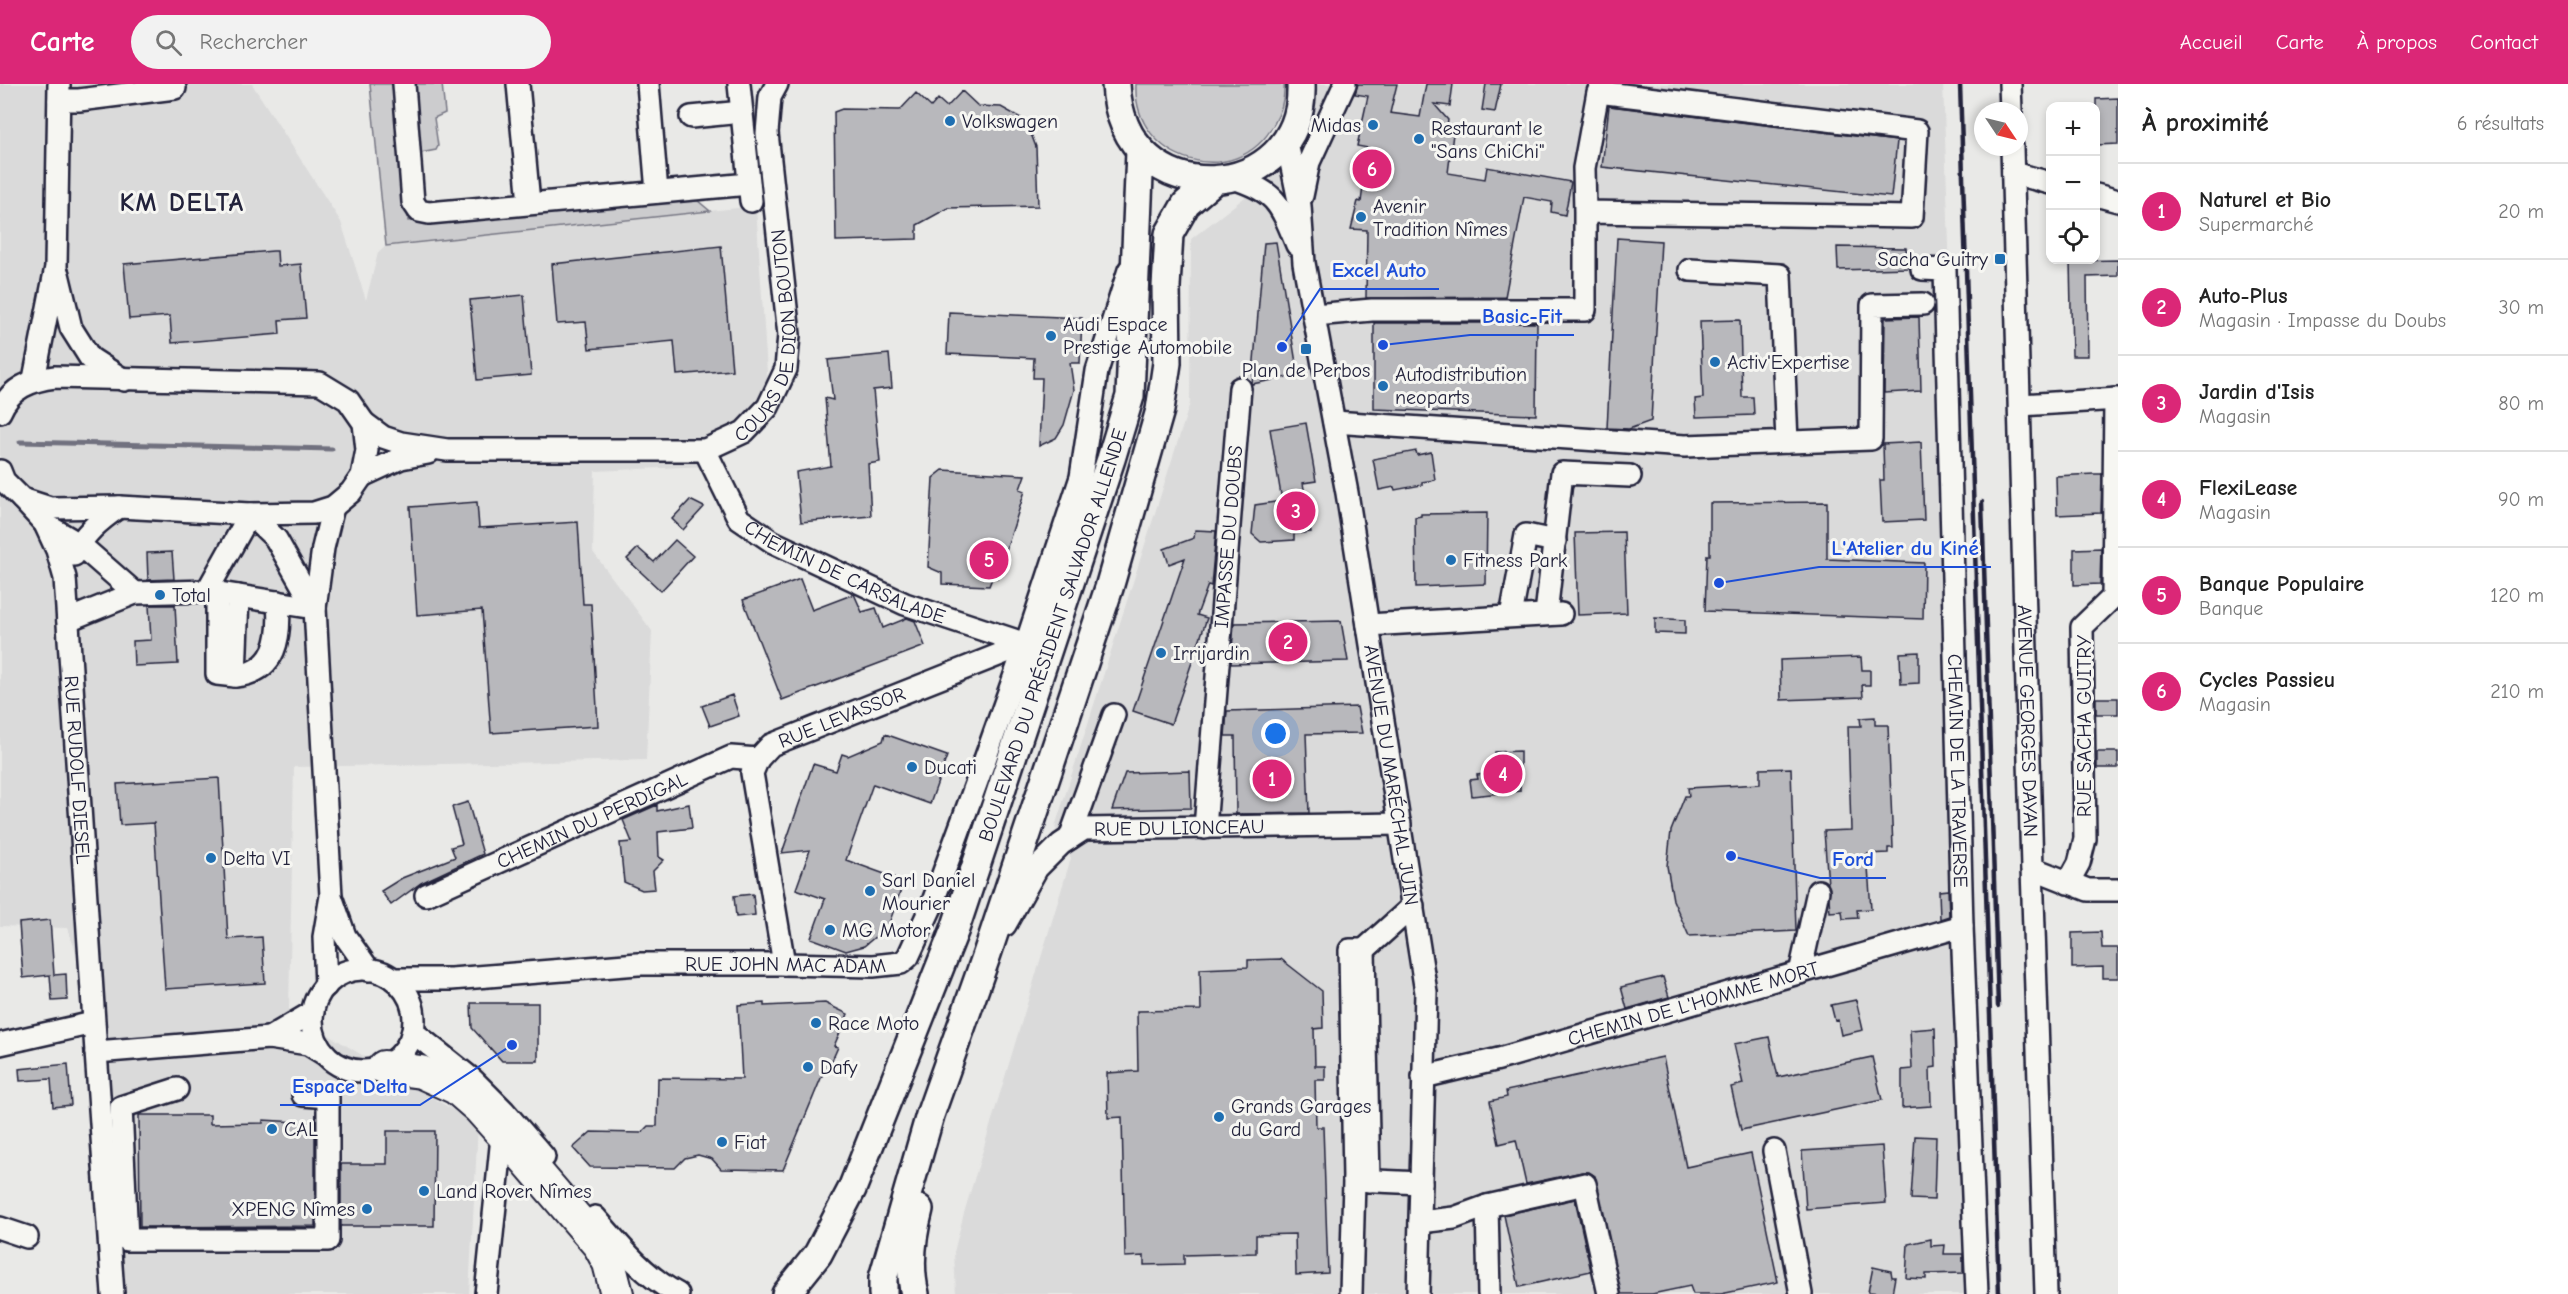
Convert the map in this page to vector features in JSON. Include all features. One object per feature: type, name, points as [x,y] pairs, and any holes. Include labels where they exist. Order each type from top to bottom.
[{"type":"highway","points":[[384,1067],[462,1081],[503,1122],[599,1245],[609,1263],[617,1294]]},
{"type":"main road","points":[[1116,84],[1116,99],[1124,127],[1140,151],[1161,168],[1186,178],[1223,179]]},
{"type":"main road","name":"BOULEVARD DU PRÉSIDENT SALVADOR ALLENDE","points":[[883,1294],[883,1278],[930,1115],[987,954],[1109,588],[1160,410],[1167,363],[1169,234],[1186,204],[1223,179],[1263,163],[1276,152],[1295,121],[1302,85]]},
{"type":"main road","name":"BOULEVARD DU PRÉSIDENT SALVADOR ALLENDE","points":[[786,1294],[818,1254],[852,1189],[956,929],[1130,396],[1140,151]]},
{"type":"main road","points":[[915,1294],[912,1283],[912,1236],[931,1161],[930,1115]]},
{"type":"street","points":[[404,84],[413,202],[419,211],[429,213],[657,192],[750,192],[739,84]]},
{"type":"street","points":[[518,84],[530,203]]},
{"type":"street","points":[[648,84],[657,192]]},
{"type":"street","name":"COURS DE DION BOUTON","points":[[364,423],[383,437],[401,443],[447,450],[705,450],[744,432],[768,407],[786,369],[789,335],[767,133],[770,97],[777,84]]},
{"type":"street","points":[[1300,206],[1309,162],[1346,84]]},
{"type":"street","points":[[2010,84],[2011,102]]},
{"type":"street","points":[[34,380],[56,267],[59,92],[79,100],[175,88]]},
{"type":"street","points":[[1314,315],[1372,310],[1585,310],[1584,168],[1598,92],[1917,131],[1912,217],[1585,212]]},
{"type":"street","points":[[691,117],[742,112]]},
{"type":"street","name":"AVENUE DU MARÉCHAL JUIN","points":[[1286,138],[1300,206],[1304,262],[1368,625],[1426,992],[1418,1294]]},
{"type":"street","name":"AVENUE GEORGES DAYAN","points":[[2012,156],[2031,868],[2046,1294]]},
{"type":"street","points":[[2013,173],[2046,182]]},
{"type":"street","name":"AVENUE DU MARÉCHAL JUIN","points":[[1223,179],[1259,186],[1276,200],[1283,211],[1304,262]]},
{"type":"street","points":[[2100,196],[2118,201]]},
{"type":"street","name":"RUE JOHN MAC ADAM","points":[[394,979],[451,979],[638,964],[873,966],[901,963],[908,957],[931,908],[1026,645],[1081,477],[1097,371],[1137,245]]},
{"type":"street","points":[[56,267],[71,328],[90,358],[125,380]]},
{"type":"street","name":"CHEMIN DE LA TRAVERSE","points":[[1922,269],[1945,270],[1962,926],[1977,1294]]},
{"type":"street","points":[[1690,270],[1780,275],[1787,442]]},
{"type":"street","points":[[1334,422],[1685,446],[1871,439],[1872,305],[1923,304]]},
{"type":"street","points":[[0,410],[14,391],[34,380],[55,377],[320,383],[348,400],[364,423],[367,450],[362,477],[351,492],[333,507],[314,513],[250,514],[118,507],[50,508],[22,499]]},
{"type":"street","name":"IMPASSE DU DOUBS","points":[[1205,828],[1240,388]]},
{"type":"street","points":[[2020,405],[2116,399]]},
{"type":"street","name":"RUE SACHA GUITRY","points":[[2068,883],[2079,863],[2085,839],[2082,627],[2114,597],[2116,399]]},
{"type":"street","name":"COURS DE DION BOUTON","points":[[362,477],[401,458],[447,450]]},
{"type":"street","name":"CHEMIN DE CARSALADE","points":[[705,450],[739,519],[773,542],[905,604],[1026,645]]},
{"type":"street","points":[[1368,625],[1553,614],[1555,540],[1562,472],[1630,476]]},
{"type":"street","name":"RUE RUDOLF DIESEL","points":[[1,478],[45,524],[57,550],[65,578],[93,1023],[113,1294]]},
{"type":"street","points":[[65,578],[79,544],[100,520],[118,507]]},
{"type":"street","points":[[326,986],[324,937],[331,896],[315,608],[323,548],[333,507]]},
{"type":"street","points":[[250,514],[212,592],[217,674],[250,675],[272,657],[281,629],[278,602]]},
{"type":"street","points":[[250,514],[276,538],[315,608]]},
{"type":"street","points":[[45,524],[79,544],[135,593]]},
{"type":"street","points":[[1511,616],[1526,535],[1555,540]]},
{"type":"street","points":[[68,620],[135,593],[212,592],[315,608]]},
{"type":"street","points":[[235,676],[238,596]]},
{"type":"street","name":"RUE LEVASSOR","points":[[784,964],[752,773],[758,759],[771,745],[1026,645]]},
{"type":"street","points":[[1070,838],[1114,715]]},
{"type":"street","name":"CHEMIN DU PERDIGAL","points":[[426,895],[731,757],[758,759]]},
{"type":"street","name":"RUE DU LIONCEAU","points":[[987,954],[1037,868],[1070,838],[1084,829],[1400,824]]},
{"type":"street","points":[[2031,868],[2088,890],[2118,890]]},
{"type":"street","points":[[1800,973],[1818,891]]},
{"type":"street","points":[[331,896],[345,936],[369,969]]},
{"type":"street","points":[[1351,1294],[1362,1181],[1364,950],[1413,906]]},
{"type":"street","name":"CHEMIN DE L'HOMME MORT","points":[[1423,1077],[1499,1059],[1962,926]]},
{"type":"street","points":[[96,1052],[269,1038],[308,1044],[338,1065],[353,1070],[369,1071],[384,1067],[397,1058],[407,1046],[413,1032],[413,1010],[403,988],[394,979],[369,969],[353,970],[339,976],[326,986],[313,1012],[313,1026],[317,1042],[326,1055]]},
{"type":"street","name":"RUE JOHN MAC ADAM","points":[[413,1010],[430,992],[451,979]]},
{"type":"street","points":[[269,1038],[313,1012]]},
{"type":"street","points":[[0,1044],[93,1023]]},
{"type":"street","points":[[413,1032],[462,1081]]},
{"type":"street","points":[[177,1089],[121,1107],[127,1240],[328,1240],[328,1097],[303,1095]]},
{"type":"street","points":[[486,1294],[503,1122]]},
{"type":"street","points":[[503,1122],[630,1258],[659,1284],[678,1294]]},
{"type":"street","points":[[1774,1151],[1801,1294]]},
{"type":"street","points":[[1362,1181],[1420,1183]]},
{"type":"street","points":[[1420,1222],[1454,1218],[1487,1206],[1585,1184],[1609,1294]]},
{"type":"street","points":[[1487,1206],[1489,1294]]},
{"type":"street","points":[[0,1228],[27,1237]]},
{"type":"shaded area","points":[[0,84],[252,84],[341,222],[366,300],[378,253],[386,246],[756,206],[768,387],[707,466],[595,471],[593,552],[652,631],[646,760],[294,767],[289,1011],[478,1125],[469,1294],[122,1294],[105,1027],[67,928],[0,926]]},
{"type":"shaded area","points":[[370,84],[398,84],[408,221],[684,197],[698,201],[710,211],[386,246]]},
{"type":"shaded area","points":[[409,84],[442,84],[445,113],[434,118],[438,146],[436,150],[415,154]]},
{"type":"shaded area","points":[[1136,84],[1284,84],[1284,89],[1282,105],[1274,124],[1257,145],[1236,158],[1213,162],[1190,159],[1168,149],[1151,133],[1139,111]]},
{"type":"shaded area","points":[[1313,84],[1943,84],[1988,1294],[956,1294],[954,1252],[964,1213],[1071,858],[1055,827],[1190,403],[1191,239],[1271,177],[1317,124]]},
{"type":"building","points":[[1358,84],[1397,84],[1390,113],[1420,117],[1426,84],[1453,84],[1450,106],[1434,104],[1448,120],[1447,125],[1454,126],[1448,173],[1485,179],[1487,167],[1571,182],[1565,215],[1551,212],[1552,202],[1524,197],[1505,297],[1366,298],[1367,230],[1351,229],[1358,201],[1361,202],[1368,148],[1357,146],[1368,96],[1355,94]]},
{"type":"building","points":[[1486,84],[1501,84],[1495,112],[1482,110]]},
{"type":"building","points":[[962,91],[978,106],[1001,107],[1021,118],[1028,126],[1036,147],[1038,206],[948,208],[917,225],[917,239],[836,241],[834,112],[842,109],[900,110],[916,93],[931,107],[938,99],[947,107]]},
{"type":"building","points":[[2118,98],[2118,144],[2100,145],[2100,102],[2096,102],[2096,99]]},
{"type":"building","points":[[1609,106],[1897,141],[1891,197],[1602,167]]},
{"type":"building","points":[[1617,238],[1661,241],[1651,421],[1629,429],[1607,428]]},
{"type":"building","points":[[1276,242],[1298,375],[1252,384],[1264,243]]},
{"type":"building","points":[[721,246],[732,370],[677,375],[674,341],[589,349],[586,322],[557,324],[552,264]]},
{"type":"building","points":[[1837,247],[1906,248],[1908,268],[1838,270]]},
{"type":"building","points":[[277,251],[278,266],[301,264],[306,318],[279,320],[280,334],[172,343],[170,316],[129,319],[124,264]]},
{"type":"building","points":[[2100,260],[2118,260],[2118,276],[2087,277],[2088,356],[2072,356],[2070,264],[2100,264]]},
{"type":"building","points":[[524,295],[531,375],[477,380],[470,300]]},
{"type":"building","points":[[949,312],[1082,318],[1080,363],[1070,363],[1074,390],[1064,425],[1056,438],[1039,446],[1042,378],[1033,378],[1034,358],[947,354]]},
{"type":"building","points":[[1919,317],[1921,391],[1884,393],[1885,318]]},
{"type":"building","points":[[1740,320],[1742,397],[1753,397],[1754,415],[1696,417],[1695,399],[1703,398],[1700,321]]},
{"type":"building","points":[[1374,323],[1537,323],[1536,415],[1374,409]]},
{"type":"building","points":[[889,354],[892,388],[873,390],[880,462],[868,464],[871,516],[801,522],[796,472],[831,466],[825,398],[833,400],[828,360]]},
{"type":"building","points":[[1306,423],[1316,481],[1303,483],[1311,532],[1294,534],[1294,540],[1261,542],[1252,534],[1255,505],[1282,501],[1270,429]]},
{"type":"building","points":[[1921,442],[1924,520],[1882,522],[1880,480],[1884,480],[1883,444]]},
{"type":"building","points":[[1416,451],[1417,455],[1431,452],[1435,480],[1395,490],[1394,487],[1379,490],[1373,459]]},
{"type":"building","points":[[943,470],[1025,475],[1020,489],[1025,491],[997,578],[993,576],[989,586],[942,584],[942,573],[928,567],[933,478]]},
{"type":"building","points":[[2102,474],[2101,513],[2057,515],[2056,476]]},
{"type":"building","points":[[690,500],[704,507],[683,530],[672,519]]},
{"type":"building","points":[[477,502],[479,528],[578,522],[583,604],[591,604],[598,726],[491,733],[482,610],[417,615],[410,507]]},
{"type":"building","points":[[1827,502],[1827,559],[1924,563],[1923,619],[1705,611],[1707,555],[1710,555],[1710,503]]},
{"type":"building","name":"Fitness Park","points":[[1487,513],[1486,584],[1416,587],[1415,517],[1421,514]]},
{"type":"building","points":[[1195,530],[1216,531],[1211,586],[1208,585],[1197,615],[1207,618],[1171,724],[1133,711],[1185,558],[1169,564],[1164,549],[1194,538]]},
{"type":"building","points":[[1624,532],[1627,613],[1578,615],[1575,533]]},
{"type":"building","points":[[675,540],[693,556],[661,591],[627,559],[638,548],[654,562]]},
{"type":"building","points":[[2101,548],[2100,584],[2074,585],[2074,549]]},
{"type":"building","points":[[172,552],[174,579],[148,580],[147,553]]},
{"type":"building","points":[[800,579],[812,610],[854,594],[862,612],[876,608],[883,628],[907,618],[915,621],[925,646],[782,700],[743,600]]},
{"type":"building","points":[[149,605],[175,605],[178,664],[134,666],[133,641],[151,640]]},
{"type":"building","points":[[1655,618],[1685,620],[1685,634],[1655,633]]},
{"type":"building","points":[[1341,621],[1348,661],[1231,664],[1234,623]]},
{"type":"building","points":[[1919,652],[1919,683],[1901,684],[1900,653]]},
{"type":"building","points":[[1861,657],[1862,670],[1870,670],[1870,685],[1862,685],[1863,697],[1781,700],[1780,660]]},
{"type":"building","points":[[732,695],[739,716],[710,726],[702,706]]},
{"type":"building","points":[[2096,698],[2118,698],[2118,714],[2096,714]]},
{"type":"building","points":[[1357,707],[1362,733],[1306,734],[1309,813],[1236,814],[1235,736],[1225,736],[1227,711]]},
{"type":"building","points":[[1875,717],[1875,725],[1888,725],[1893,848],[1888,848],[1888,853],[1867,854],[1871,909],[1857,910],[1858,918],[1843,919],[1842,911],[1830,912],[1824,831],[1851,830],[1848,726],[1861,726],[1860,718]]},
{"type":"building","points":[[885,734],[947,756],[930,804],[873,784],[846,860],[904,881],[890,921],[882,931],[864,946],[846,951],[811,938],[825,899],[796,889],[810,850],[782,853],[813,764],[836,771],[842,754],[848,756],[883,741]]},
{"type":"building","points":[[1520,751],[1520,791],[1472,796],[1470,780],[1478,779],[1477,775],[1497,773],[1495,752]]},
{"type":"building","points":[[2097,752],[2118,752],[2118,768],[2097,768]]},
{"type":"building","points":[[1791,768],[1796,931],[1689,936],[1673,900],[1667,866],[1671,831],[1685,796],[1689,796],[1688,788],[1760,784],[1760,769]]},
{"type":"building","points":[[1190,771],[1191,808],[1112,810],[1125,773]]},
{"type":"building","points":[[219,778],[228,939],[262,937],[265,983],[165,989],[154,823],[120,825],[117,784]]},
{"type":"building","points":[[468,802],[483,854],[421,883],[391,905],[381,891],[402,878],[455,857],[451,847],[462,844],[452,807]]},
{"type":"building","points":[[689,804],[692,828],[658,832],[659,857],[664,860],[653,871],[655,889],[642,890],[624,882],[620,843],[632,842],[623,820],[657,805],[657,811]]},
{"type":"building","points":[[1948,890],[1949,916],[1940,919],[1939,891]]},
{"type":"building","points":[[753,894],[755,915],[736,917],[734,896]]},
{"type":"building","points":[[50,920],[54,975],[66,974],[67,1000],[52,1001],[50,975],[23,978],[19,923]]},
{"type":"building","points":[[2101,932],[2102,948],[2118,948],[2118,978],[2103,978],[2103,967],[2072,968],[2072,933]]},
{"type":"building","name":"Grands Garages du Gard","points":[[1281,959],[1322,991],[1323,1028],[1314,1029],[1315,1066],[1325,1066],[1325,1080],[1315,1080],[1316,1127],[1323,1127],[1328,1273],[1296,1275],[1295,1234],[1256,1235],[1256,1253],[1184,1255],[1184,1264],[1144,1265],[1144,1256],[1125,1257],[1122,1117],[1108,1118],[1107,1073],[1138,1071],[1137,1011],[1201,1010],[1200,969],[1248,967],[1248,960]]},
{"type":"building","points":[[1663,977],[1669,997],[1627,1009],[1621,987]]},
{"type":"building","points":[[1856,1000],[1863,1030],[1841,1035],[1838,1020],[1835,1021],[1831,1005]]},
{"type":"building","points":[[471,1003],[538,1003],[538,1061],[502,1061],[472,1028]]},
{"type":"building","points":[[764,1003],[764,1006],[825,1003],[848,1014],[834,1046],[838,1047],[827,1072],[824,1071],[783,1170],[721,1169],[712,1159],[698,1155],[685,1158],[675,1168],[590,1167],[573,1148],[591,1132],[641,1133],[648,1126],[657,1126],[658,1078],[742,1079],[738,1005]]},
{"type":"building","points":[[1935,1028],[1936,1067],[1930,1068],[1931,1106],[1902,1108],[1902,1070],[1912,1069],[1910,1030]]},
{"type":"building","points":[[1769,1037],[1778,1077],[1872,1057],[1882,1100],[1741,1130],[1731,1087],[1743,1084],[1734,1044]]},
{"type":"building","points":[[1663,1057],[1686,1167],[1751,1153],[1778,1282],[1721,1294],[1693,1294],[1690,1286],[1652,1294],[1621,1294],[1595,1176],[1589,1172],[1582,1172],[1526,1184],[1516,1140],[1499,1144],[1490,1101],[1507,1097],[1506,1091]]},
{"type":"building","points":[[68,1064],[71,1105],[53,1107],[51,1079],[20,1081],[19,1069]]},
{"type":"building","points":[[139,1115],[210,1115],[210,1124],[263,1123],[263,1120],[315,1123],[315,1226],[140,1227]]},
{"type":"building","points":[[387,1131],[435,1131],[434,1226],[341,1226],[341,1164],[387,1164]]},
{"type":"building","points":[[1915,1136],[1936,1137],[1934,1200],[1911,1199]]},
{"type":"building","points":[[1882,1146],[1886,1203],[1806,1209],[1802,1151]]},
{"type":"building","points":[[1575,1199],[1591,1271],[1519,1287],[1504,1215]]},
{"type":"building","points":[[1931,1239],[1931,1246],[1945,1245],[1944,1254],[1963,1254],[1963,1273],[1926,1274],[1926,1279],[1906,1278],[1908,1244]]},
{"type":"building","points":[[1873,1267],[1891,1271],[1892,1277],[1895,1277],[1892,1294],[1868,1292]]},
{"type":"waterway","points":[[20,442],[332,449]]},
{"type":"railway","points":[[1960,84],[1999,1294]]},
{"type":"railway","points":[[1982,502],[1998,1006]]},
{"type":"place","name":"Volkswagen","points":[[950,121]]},
{"type":"place","name":"Midas","points":[[1373,125]]},
{"type":"place","name":"Restaurant le \"Sans ChiChi\"","points":[[1419,139]]},
{"type":"place","name":"Cycles Passieu","points":[[1372,169]]},
{"type":"place","name":"Avenir Tradition Nîmes","points":[[1361,217]]},
{"type":"place","name":"Sacha Guitry","points":[[2000,259]]},
{"type":"place","name":"Audi Espace Prestige Automobile","points":[[1051,336]]},
{"type":"place","name":"Basic-Fit","points":[[1383,345]]},
{"type":"place","name":"Excel Auto","points":[[1282,347]]},
{"type":"place","name":"Plan de Perbos","points":[[1306,349]]},
{"type":"place","name":"Activ'Expertise","points":[[1715,362]]},
{"type":"place","name":"Autodistribution neoparts","points":[[1383,386]]},
{"type":"place","name":"Jardin d'Isis","points":[[1296,511]]},
{"type":"place","name":"Banque Populaire","points":[[989,560]]},
{"type":"place","name":"Fitness Park","points":[[1451,560]]},
{"type":"place","name":"L'Atelier du Kiné","points":[[1719,583]]},
{"type":"place","name":"Total","points":[[160,595]]},
{"type":"place","name":"Auto-Plus","points":[[1288,642]]},
{"type":"place","name":"Irrijardin","points":[[1161,653]]},
{"type":"place","name":"Ducati","points":[[912,767]]},
{"type":"place","name":"FlexiLease","points":[[1503,774]]},
{"type":"place","name":"Naturel et Bio","points":[[1272,779]]},
{"type":"place","name":"Ford","points":[[1731,856]]},
{"type":"place","name":"Delta VI","points":[[211,858]]},
{"type":"place","name":"Sarl Daniel Mourier","points":[[870,891]]},
{"type":"place","name":"MG Motor","points":[[830,930]]},
{"type":"place","name":"Race Moto","points":[[816,1023]]},
{"type":"place","name":"Espace Delta","points":[[512,1045]]},
{"type":"place","name":"Dafy","points":[[808,1067]]},
{"type":"place","name":"Grands Garages du Gard","points":[[1219,1117]]},
{"type":"place","name":"CAL","points":[[272,1129]]},
{"type":"place","name":"Fiat","points":[[722,1142]]},
{"type":"place","name":"Land Rover Nîmes","points":[[424,1191]]},
{"type":"place","name":"XPENG Nîmes","points":[[367,1209]]},
{"type":"district","name":"KM DELTA","points":[[182,202]]}]
